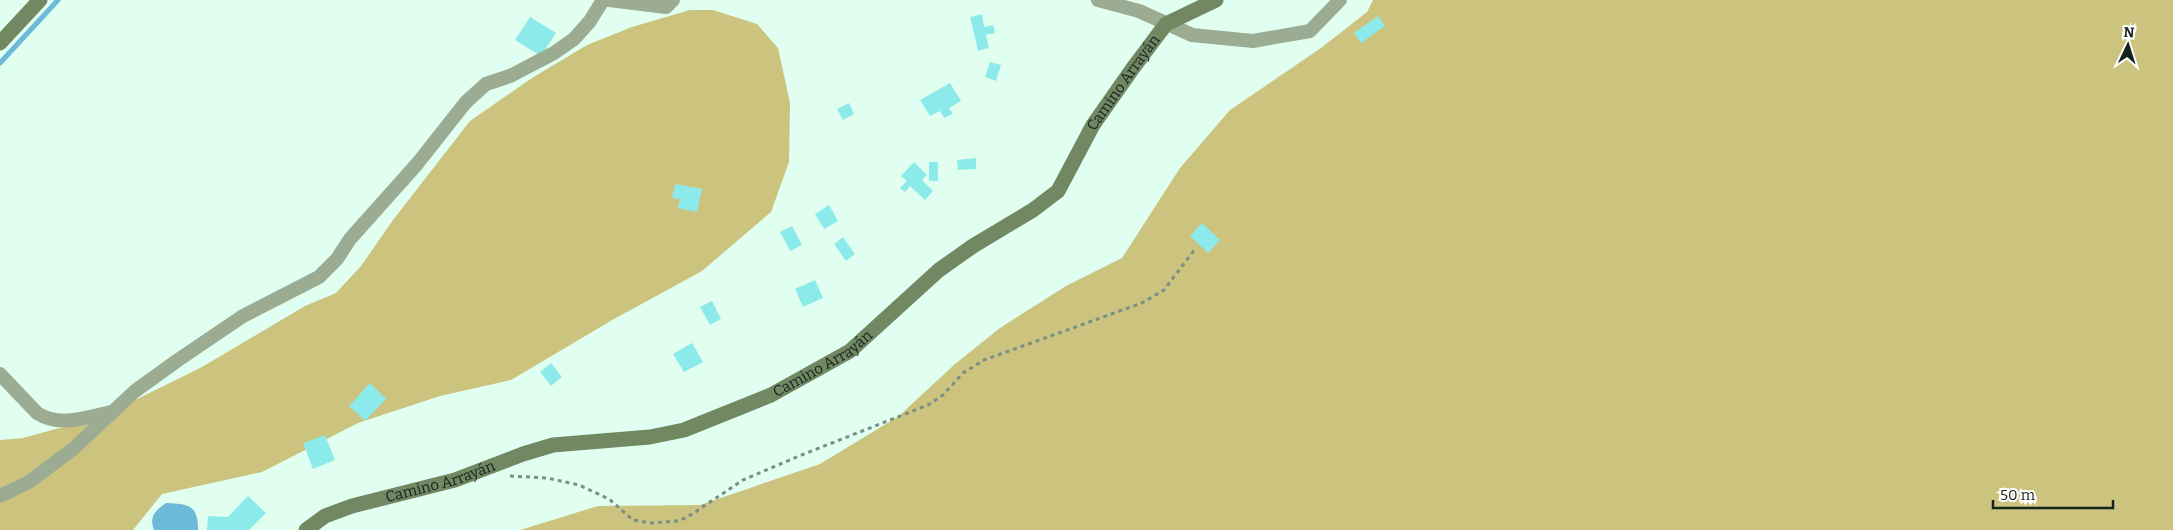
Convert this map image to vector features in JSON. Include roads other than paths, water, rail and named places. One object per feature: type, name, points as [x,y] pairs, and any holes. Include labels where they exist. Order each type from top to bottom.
[{"type":"street","points":[[0,43],[40,0]]},
{"type":"street","points":[[0,496],[29,482],[73,449],[134,391],[244,316],[319,277],[337,259],[350,239],[417,164],[466,102],[486,84],[510,76],[554,53],[574,39],[590,21],[603,0]]},
{"type":"street","points":[[609,0],[666,7],[673,0]]},
{"type":"street","points":[[1098,0],[1139,11],[1192,35],[1253,41],[1310,31],[1340,0]]},
{"type":"street","name":"Camino Arrayán","points":[[306,530],[325,516],[352,506],[455,480],[523,454],[553,445],[650,437],[684,430],[771,395],[850,351],[939,270],[973,246],[1033,210],[1058,191],[1094,125],[1166,24],[1216,0]]},
{"type":"street","points":[[0,374],[44,418],[66,422],[112,411]]},
{"type":"water","points":[[166,503],[186,505],[191,508],[196,515],[198,530],[154,530],[152,521],[154,514]]},
{"type":"waterway","points":[[0,63],[58,0]]}]
